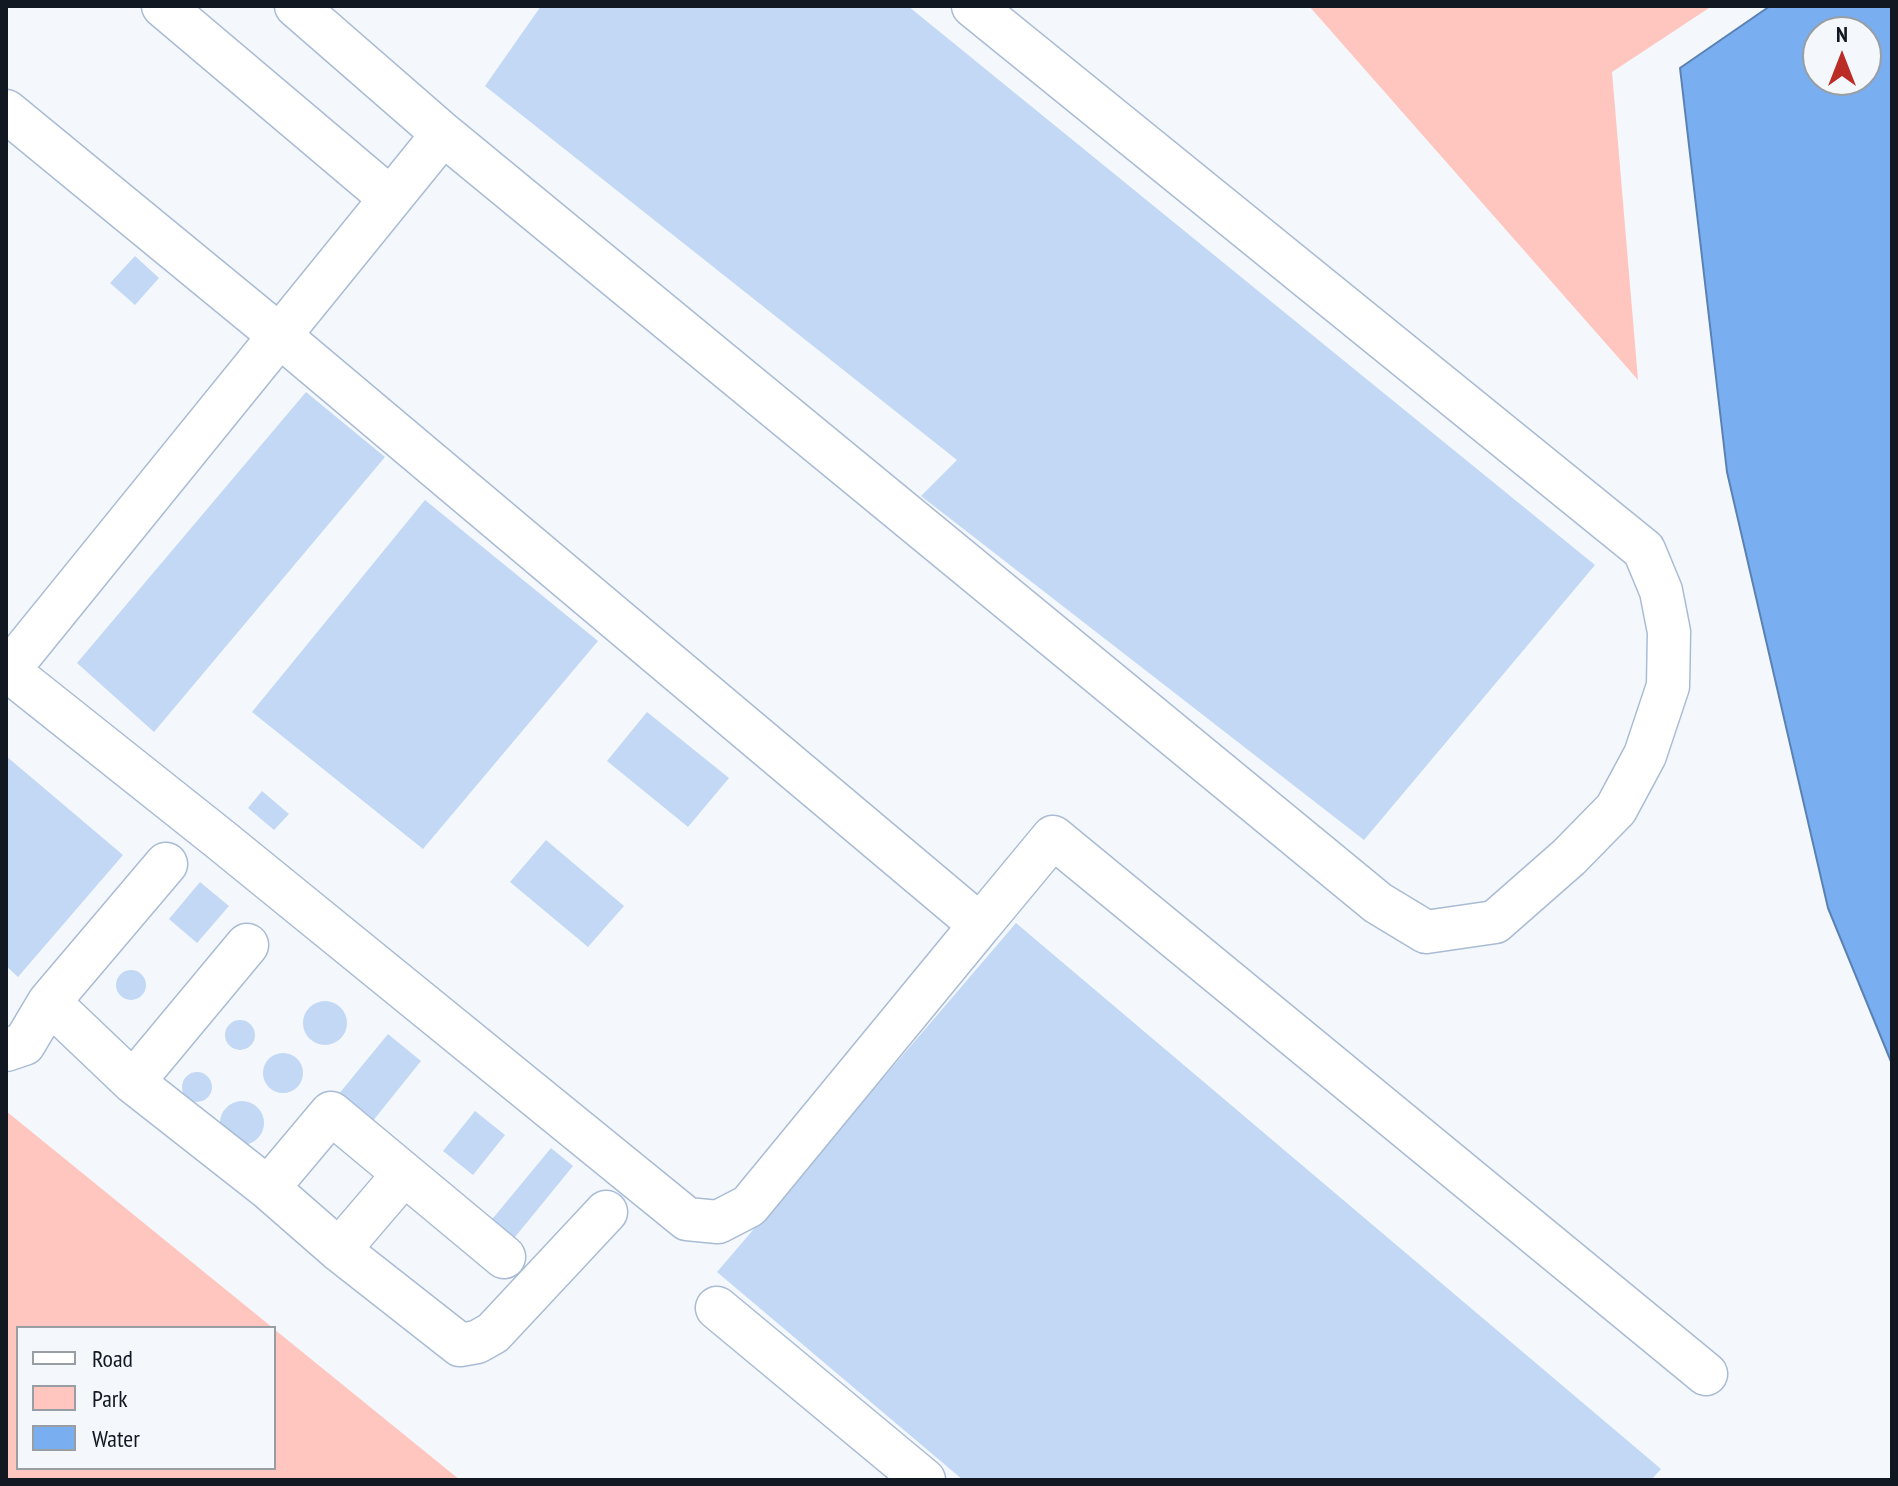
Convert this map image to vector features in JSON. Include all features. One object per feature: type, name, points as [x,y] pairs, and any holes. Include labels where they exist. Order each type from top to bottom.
[{"type":"lane","points":[[163,6],[390,198]]},
{"type":"lane","points":[[296,6],[443,134],[1378,903],[1426,932],[1495,922],[1569,857],[1616,809],[1645,755],[1668,686],[1669,632],[1661,591],[1644,550],[973,6]]},
{"type":"lane","points":[[6,111],[280,336],[980,925]]},
{"type":"lane","points":[[443,134],[7,671],[233,850],[687,1219],[718,1222],[749,1206],[1053,837],[1706,1374]]},
{"type":"lane","points":[[6,1050],[24,1044],[49,1002],[166,864]]},
{"type":"lane","points":[[133,1082],[247,945]]},
{"type":"lane","points":[[49,1002],[133,1082],[460,1345],[477,1342],[493,1333],[606,1212]]},
{"type":"lane","points":[[268,1188],[331,1113],[504,1257]]},
{"type":"lane","points":[[339,1250],[404,1174]]},
{"type":"lane","points":[[717,1308],[924,1480]]},
{"type":"green space","points":[[1309,6],[1712,6],[1612,72],[1638,380]]},
{"type":"green space","points":[[6,1111],[271,1326],[16,1326],[16,1470],[276,1470],[276,1331],[460,1480],[6,1480]]},
{"type":"water","points":[[1770,6],[1892,6],[1892,1064],[1828,908],[1727,472],[1680,68]]},
{"type":"building","points":[[541,6],[908,6],[1595,565],[1364,840],[921,496],[957,460],[485,86]]},
{"type":"building","points":[[135,256],[159,278],[135,305],[110,283]]},
{"type":"building","points":[[306,392],[385,457],[154,732],[77,663]]},
{"type":"building","points":[[425,500],[598,641],[423,849],[252,712]]},
{"type":"building","points":[[647,712],[729,778],[688,827],[607,761]]},
{"type":"building","points":[[6,756],[123,855],[18,977],[6,966]]},
{"type":"building","points":[[262,791],[289,814],[274,830],[248,808]]},
{"type":"building","points":[[546,840],[624,906],[588,947],[510,882]]},
{"type":"building","points":[[200,882],[229,906],[197,943],[169,919]]},
{"type":"building","points":[[1016,923],[1661,1469],[1651,1480],[963,1480],[717,1272]]},
{"type":"building","points":[[131,970],[142,974],[146,985],[142,996],[131,1000],[120,996],[116,985],[120,974]]},
{"type":"building","points":[[325,1001],[341,1007],[347,1023],[341,1039],[325,1045],[309,1039],[303,1023],[309,1007]]},
{"type":"building","points":[[240,1020],[251,1024],[255,1035],[251,1046],[240,1050],[229,1046],[225,1035],[229,1024]]},
{"type":"building","points":[[388,1034],[421,1061],[372,1122],[338,1095]]},
{"type":"building","points":[[283,1053],[297,1059],[303,1073],[297,1087],[283,1093],[269,1087],[263,1073],[269,1059]]},
{"type":"building","points":[[197,1072],[208,1076],[212,1087],[208,1098],[197,1102],[186,1098],[182,1087],[186,1076]]},
{"type":"building","points":[[242,1101],[258,1107],[264,1123],[258,1139],[242,1145],[226,1139],[220,1123],[226,1107]]},
{"type":"building","points":[[475,1111],[505,1135],[473,1175],[443,1151]]},
{"type":"building","points":[[551,1148],[573,1166],[511,1242],[489,1223]]}]
